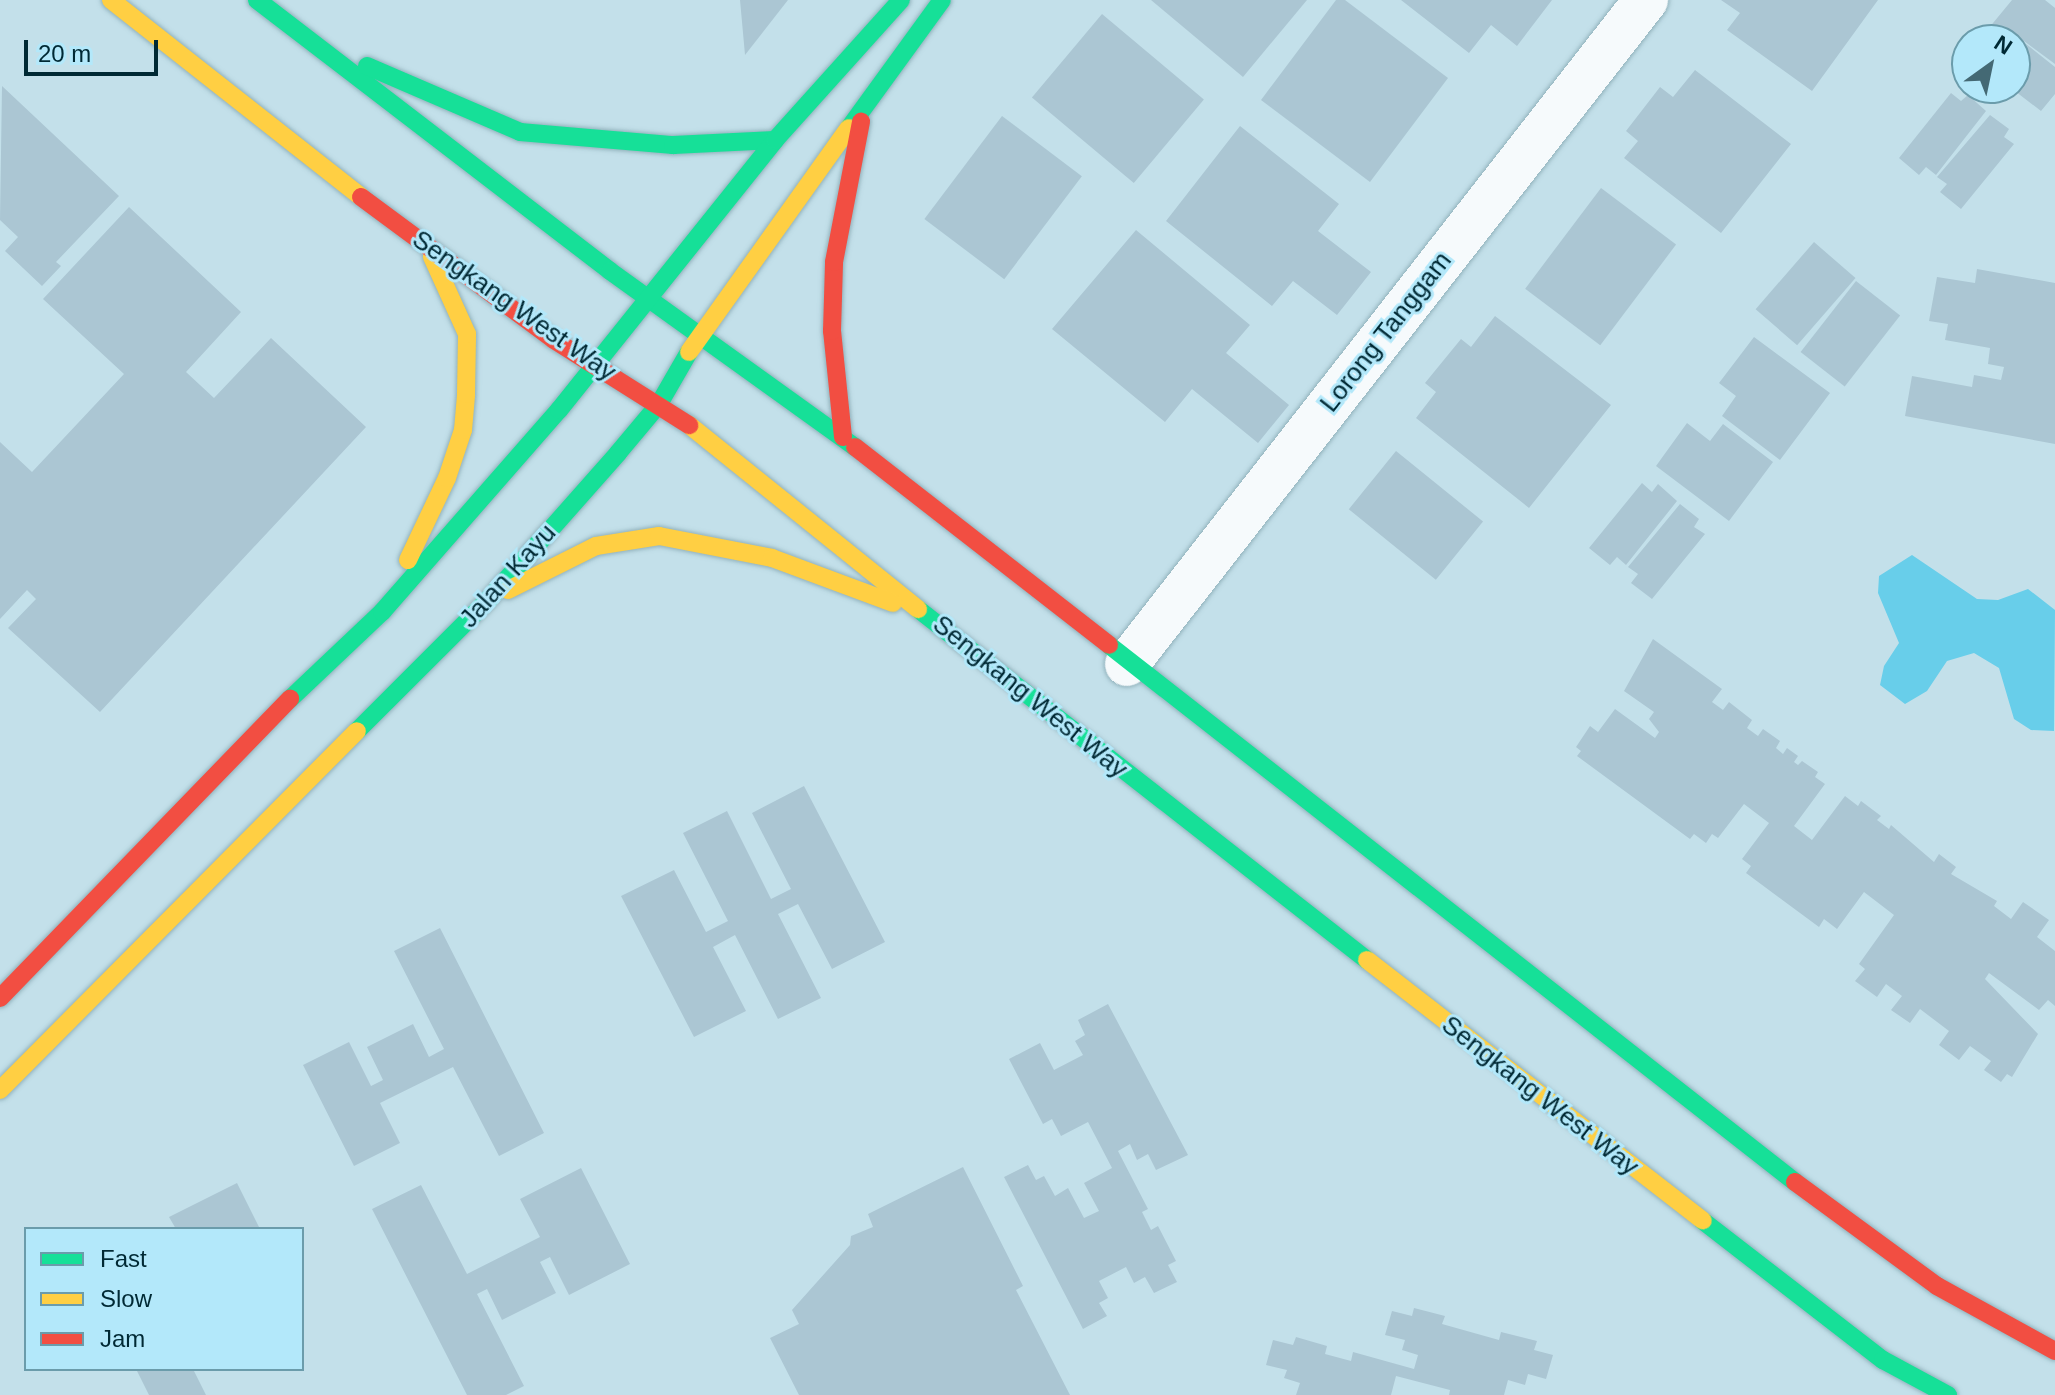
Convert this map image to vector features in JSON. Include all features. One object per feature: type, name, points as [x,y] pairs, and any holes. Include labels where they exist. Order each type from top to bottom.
[{"type":"main road","name":"Sengkang West Way","points":[[111,0],[427,248],[594,365],[659,404],[1859,1342],[1948,1395]]},
{"type":"main road","points":[[257,0],[648,297],[843,437],[1127,664],[1776,1169],[1937,1286],[2055,1351]]},
{"type":"main road","points":[[0,998],[247,740],[382,612],[594,365],[775,140],[901,0]]},
{"type":"main road","name":"Jalan Kayu","points":[[0,1090],[489,599],[659,404],[699,334],[942,0]]},
{"type":"main road","points":[[305,39],[520,132],[673,145],[775,140]]},
{"type":"main road","points":[[843,437],[832,331],[834,262],[864,109]]},
{"type":"main road","points":[[382,612],[447,478],[463,430],[467,334],[427,248]]},
{"type":"main road","points":[[489,599],[596,546],[659,536],[772,558],[929,617]]},
{"type":"street","name":"Lorong Tanggam","points":[[1127,664],[1646,0]]},
{"type":"water","points":[[1912,555],[1977,599],[1998,600],[2028,589],[2055,610],[2054,731],[2031,730],[2014,719],[1999,668],[1974,653],[1947,661],[1927,691],[1905,704],[1880,685],[1884,666],[1899,643],[1878,593],[1879,576]]},
{"type":"building","points":[[740,0],[788,0],[745,55]]},
{"type":"building","points":[[1151,0],[1307,0],[1243,77]]},
{"type":"building","points":[[1336,0],[1345,0],[1448,78],[1370,182],[1261,100]]},
{"type":"building","points":[[1401,0],[1552,0],[1517,46],[1491,25],[1469,53]]},
{"type":"building","points":[[1721,0],[1878,0],[1812,91],[1727,30],[1740,13]]},
{"type":"building","points":[[2012,0],[2045,0],[2055,8],[2055,64],[2031,46],[2031,24],[1992,24]]},
{"type":"building","points":[[1102,14],[1204,99],[1134,183],[1032,97]]},
{"type":"building","points":[[2031,48],[2055,67],[2055,94],[2041,111],[2031,103]]},
{"type":"building","points":[[1695,70],[1791,144],[1721,233],[1624,158],[1638,141],[1626,131],[1660,87],[1673,97]]},
{"type":"building","points":[[2,86],[119,196],[56,262],[61,266],[42,286],[5,251],[18,237],[0,220]]},
{"type":"building","points":[[1951,93],[1951,104],[1978,104],[1986,111],[1936,175],[1926,167],[1919,175],[1899,158]]},
{"type":"building","points":[[1990,115],[2009,129],[2004,137],[2014,144],[1961,209],[1940,192],[1947,184],[1937,177]]},
{"type":"building","points":[[1002,116],[1082,176],[1004,279],[924,219]]},
{"type":"building","points":[[1240,126],[1339,204],[1318,231],[1371,272],[1337,315],[1293,281],[1272,306],[1166,221]]},
{"type":"building","points":[[1601,188],[1676,245],[1600,345],[1525,289]]},
{"type":"building","points":[[129,207],[241,312],[186,372],[214,398],[271,338],[366,427],[100,712],[8,628],[36,599],[27,590],[0,619],[0,442],[32,472],[124,374],[43,299]]},
{"type":"building","points":[[1136,230],[1250,325],[1226,353],[1289,405],[1258,443],[1192,389],[1165,422],[1052,329]]},
{"type":"building","points":[[1814,242],[1856,278],[1797,345],[1756,309]]},
{"type":"building","points":[[1977,269],[2055,283],[2055,444],[1905,416],[1912,376],[1972,387],[1974,375],[2001,380],[2004,367],[1988,364],[1990,348],[1945,340],[1948,324],[1929,321],[1937,277],[1975,283]]},
{"type":"building","points":[[1856,281],[1900,315],[1845,386],[1801,352]]},
{"type":"building","points":[[1495,316],[1611,405],[1529,508],[1416,418],[1436,392],[1425,383],[1461,339],[1471,347]]},
{"type":"building","points":[[1754,337],[1830,393],[1780,460],[1722,416],[1736,396],[1719,383]]},
{"type":"building","points":[[1687,423],[1710,441],[1723,424],[1773,462],[1729,521],[1656,466]]},
{"type":"building","points":[[1396,451],[1483,521],[1436,580],[1349,509]]},
{"type":"building","points":[[1642,483],[1652,492],[1658,484],[1677,501],[1626,565],[1617,557],[1610,565],[1589,548]]},
{"type":"building","points":[[1680,504],[1699,519],[1694,527],[1705,534],[1652,599],[1631,583],[1638,574],[1628,567]]},
{"type":"building","points":[[1653,639],[1722,689],[1712,702],[1723,710],[1729,702],[1752,720],[1747,728],[1758,736],[1763,729],[1780,741],[1776,748],[1783,754],[1787,748],[1798,756],[1794,762],[1798,765],[1802,761],[1818,772],[1815,777],[1825,784],[1794,826],[1812,840],[1845,796],[1858,806],[1861,801],[1881,816],[1877,820],[1889,829],[1891,825],[1934,862],[1939,854],[1956,867],[1951,874],[1997,901],[1994,906],[2011,919],[2023,902],[2049,920],[2037,937],[2055,951],[2055,1006],[2048,1000],[2039,1010],[1989,973],[1985,979],[2038,1034],[2012,1077],[2007,1074],[2001,1082],[1984,1070],[1991,1061],[1970,1046],[1959,1060],[1939,1045],[1949,1031],[1920,1009],[1910,1023],[1891,1010],[1902,996],[1886,984],[1877,997],[1855,981],[1865,969],[1859,964],[1894,915],[1864,892],[1837,929],[1824,919],[1819,927],[1746,873],[1751,866],[1742,859],[1769,823],[1744,804],[1718,838],[1712,834],[1706,843],[1694,834],[1690,839],[1577,756],[1581,751],[1576,747],[1590,726],[1598,732],[1615,709],[1655,738],[1659,732],[1649,719],[1654,712],[1624,691]]},
{"type":"building","points":[[804,786],[885,942],[832,969],[798,904],[778,914],[821,998],[778,1019],[735,935],[713,947],[746,1011],[694,1037],[621,896],[674,870],[706,932],[728,921],[683,833],[727,811],[771,899],[791,889],[752,813]]},
{"type":"building","points":[[440,928],[544,1133],[499,1156],[453,1067],[380,1103],[400,1143],[354,1166],[303,1065],[349,1042],[371,1086],[383,1080],[367,1047],[413,1024],[429,1057],[444,1049],[394,951]]},
{"type":"building","points":[[1108,1004],[1188,1155],[1156,1170],[1148,1154],[1137,1160],[1130,1144],[1118,1151],[1148,1209],[1142,1212],[1151,1230],[1158,1226],[1176,1261],[1168,1265],[1177,1282],[1154,1293],[1145,1277],[1134,1283],[1126,1267],[1099,1281],[1108,1298],[1099,1303],[1107,1316],[1083,1329],[1004,1177],[1028,1165],[1036,1180],[1044,1176],[1055,1196],[1068,1188],[1084,1218],[1099,1211],[1084,1183],[1112,1168],[1088,1122],[1061,1136],[1052,1119],[1043,1124],[1009,1059],[1040,1043],[1054,1070],[1083,1055],[1075,1041],[1085,1035],[1078,1020]]},
{"type":"building","points":[[963,1167],[1023,1286],[1016,1290],[1070,1395],[799,1395],[770,1338],[799,1324],[792,1310],[850,1245],[851,1236],[873,1227],[868,1214]]},
{"type":"building","points":[[581,1168],[630,1264],[569,1295],[550,1257],[540,1262],[556,1293],[502,1320],[487,1289],[477,1294],[524,1386],[506,1395],[467,1395],[372,1209],[421,1185],[467,1274],[540,1237],[520,1199]]},
{"type":"building","points":[[237,1183],[259,1227],[175,1227],[169,1217]]},
{"type":"building","points":[[1414,1308],[1445,1316],[1442,1324],[1499,1340],[1501,1332],[1537,1341],[1534,1350],[1553,1355],[1546,1379],[1528,1374],[1525,1385],[1508,1380],[1504,1395],[1449,1395],[1450,1390],[1396,1376],[1391,1395],[1296,1395],[1300,1383],[1284,1378],[1287,1370],[1266,1365],[1273,1340],[1293,1345],[1296,1337],[1327,1346],[1325,1354],[1351,1361],[1353,1352],[1414,1369],[1418,1355],[1402,1350],[1405,1340],[1385,1335],[1392,1311],[1412,1316]]},
{"type":"building","points":[[137,1371],[194,1371],[206,1395],[149,1395]]},
{"type":"traffic: fast","points":[[257,0],[610,271],[855,447]]},
{"type":"traffic: fast","points":[[290,699],[382,612],[559,410],[775,140],[901,0]]},
{"type":"traffic: fast","points":[[849,128],[942,0]]},
{"type":"traffic: fast","points":[[367,66],[520,132],[673,145],[775,140]]},
{"type":"traffic: fast","points":[[357,731],[489,599],[618,453],[659,404],[689,352]]},
{"type":"traffic: fast","points":[[918,609],[1367,960]]},
{"type":"traffic: fast","points":[[1109,645],[1795,1182]]},
{"type":"traffic: fast","points":[[1703,1221],[1883,1360],[1948,1395]]},
{"type":"traffic: slow","points":[[111,0],[361,197]]},
{"type":"traffic: slow","points":[[689,352],[849,128]]},
{"type":"traffic: slow","points":[[408,560],[447,478],[463,430],[466,394],[467,334],[432,257]]},
{"type":"traffic: slow","points":[[689,425],[918,609]]},
{"type":"traffic: slow","points":[[508,590],[596,546],[659,536],[772,558],[893,603]]},
{"type":"traffic: slow","points":[[0,1090],[357,731]]},
{"type":"traffic: slow","points":[[1367,960],[1703,1221]]},
{"type":"traffic: jam","points":[[843,437],[832,331],[834,262],[861,122]]},
{"type":"traffic: jam","points":[[361,197],[554,340],[689,425]]},
{"type":"traffic: jam","points":[[855,447],[1109,645]]},
{"type":"traffic: jam","points":[[0,998],[290,699]]},
{"type":"traffic: jam","points":[[1795,1182],[1937,1286],[2055,1351]]}]
